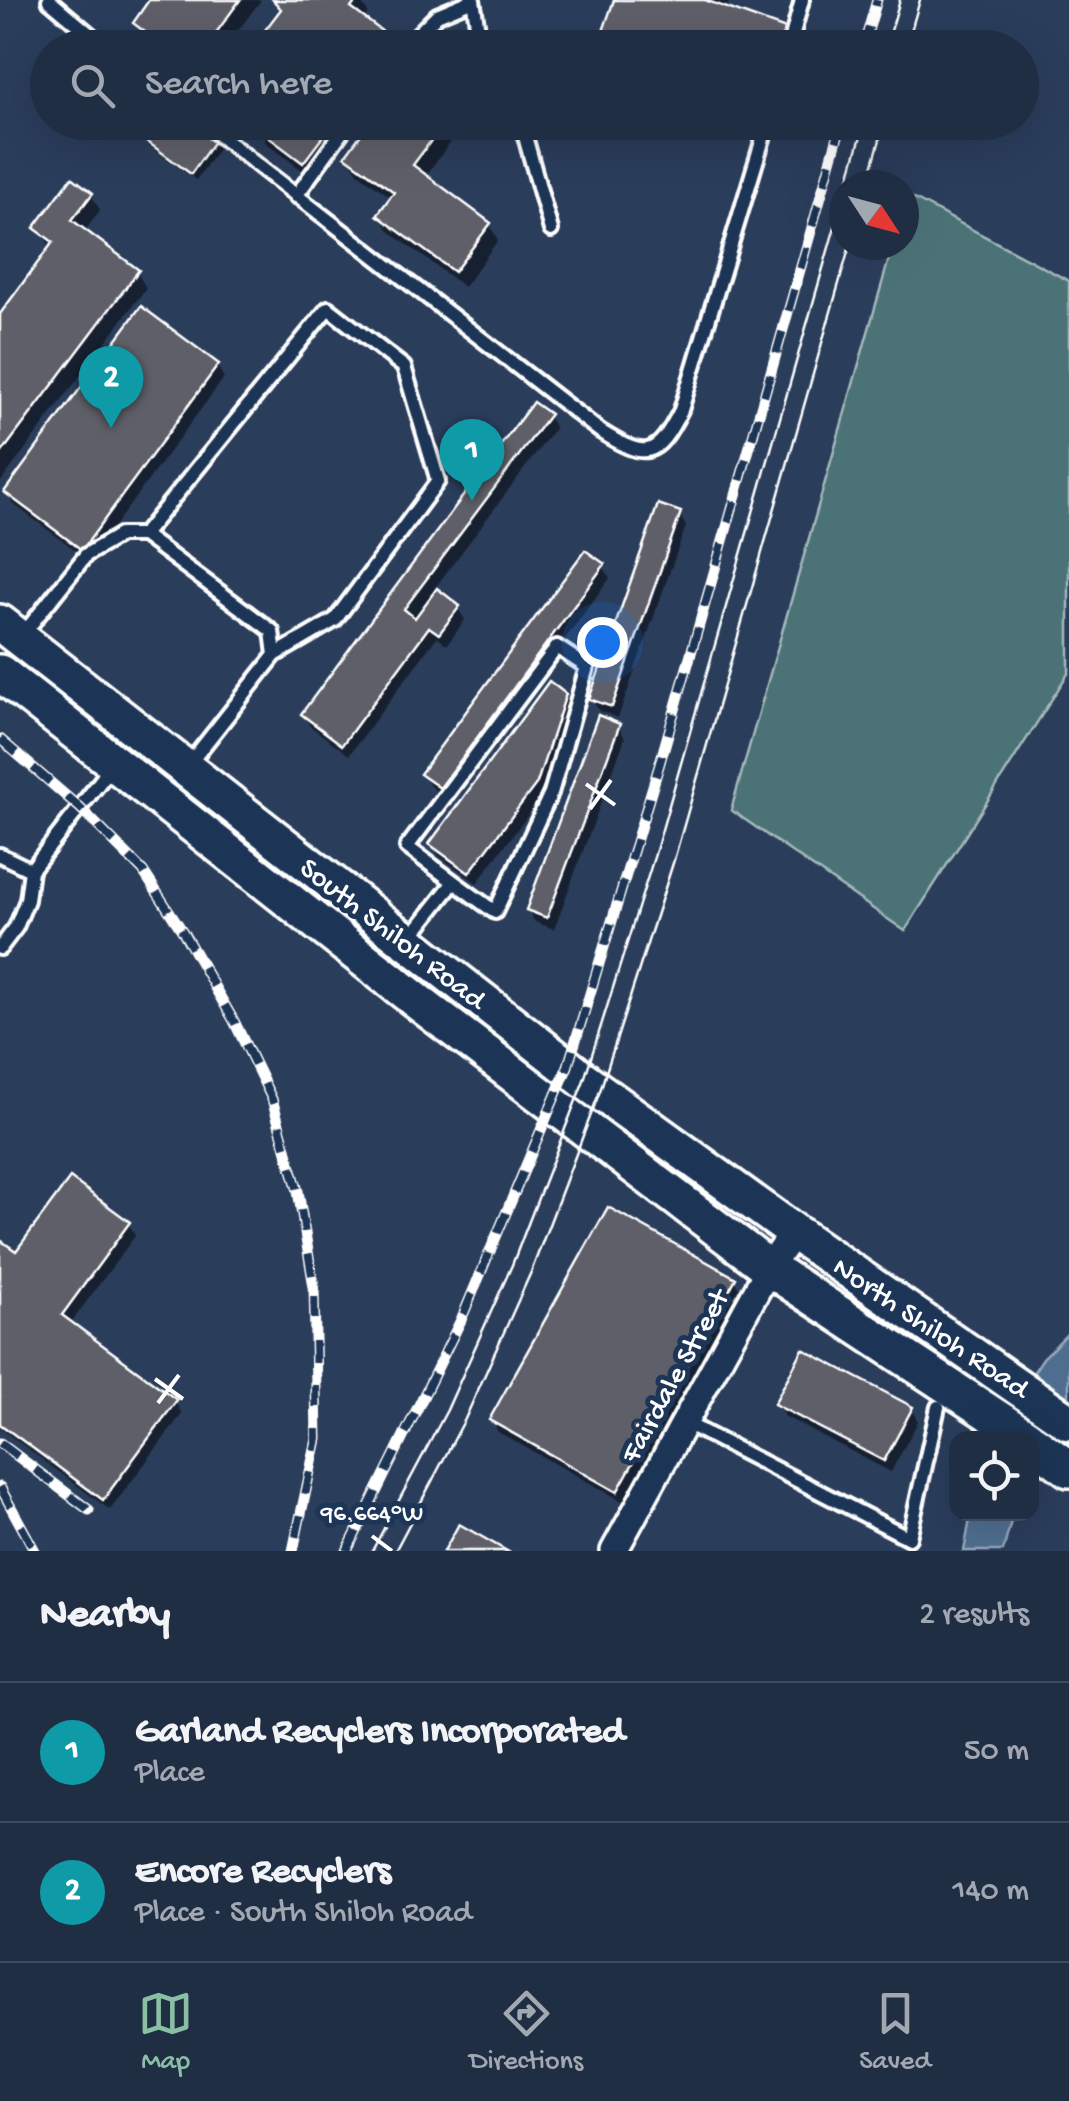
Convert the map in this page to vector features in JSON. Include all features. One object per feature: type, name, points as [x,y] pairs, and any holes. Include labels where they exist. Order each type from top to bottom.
[{"type":"main road","name":"South Shiloh Road","points":[[10,631],[584,1080],[794,1232]]},
{"type":"main road","name":"South Shiloh Road","points":[[0,673],[422,1005],[769,1268]]},
{"type":"main road","name":"North Shiloh Road","points":[[794,1232],[1069,1422]]},
{"type":"main road","name":"North Shiloh Road","points":[[769,1268],[1017,1431]]},
{"type":"main road","name":"North Shiloh Road","points":[[1039,1447],[1065,1466]]},
{"type":"street","name":"Fairdale Street","points":[[618,1549],[769,1268],[794,1232]]},
{"type":"lane","points":[[50,0],[85,30]]},
{"type":"lane","points":[[421,30],[436,15],[473,0],[478,30]]},
{"type":"lane","points":[[794,30],[802,0]]},
{"type":"lane","points":[[225,140],[600,430],[626,447],[648,450],[665,441],[681,410],[763,140]]},
{"type":"lane","points":[[296,196],[336,140]]},
{"type":"lane","points":[[526,140],[551,230]]},
{"type":"lane","points":[[143,536],[328,308],[404,367],[438,481],[335,620],[275,654],[185,768]]},
{"type":"lane","points":[[10,631],[86,555],[120,536],[143,536],[272,631],[275,654]]},
{"type":"lane","points":[[557,647],[587,668],[551,793],[495,912],[454,882],[407,847],[557,647]]},
{"type":"lane","points":[[0,948],[16,927],[27,900],[31,870],[115,763]]},
{"type":"lane","points":[[0,855],[31,870]]},
{"type":"lane","points":[[406,942],[454,882]]},
{"type":"lane","points":[[684,1422],[909,1538],[938,1408]]},
{"type":"green space","points":[[919,201],[1069,281],[1069,672],[905,931],[731,810],[889,260],[919,260]]},
{"type":"water","points":[[1069,1332],[1069,1397],[1039,1448],[1039,1431],[995,1431],[1043,1358]]},
{"type":"water","points":[[970,1521],[1011,1521],[1003,1551],[964,1551]]},
{"type":"building","points":[[149,0],[240,0],[218,30],[142,30],[133,23]]},
{"type":"building","points":[[273,0],[357,0],[351,8],[380,30],[265,30],[281,9]]},
{"type":"building","points":[[614,0],[705,0],[786,29],[786,30],[603,30]]},
{"type":"building","points":[[145,140],[215,140],[191,174]]},
{"type":"building","points":[[272,140],[320,140],[303,163]]},
{"type":"building","points":[[357,140],[432,140],[413,165],[491,223],[454,272],[377,215],[394,192],[345,156]]},
{"type":"building","points":[[72,177],[93,193],[72,220],[139,270],[0,455],[0,314],[53,242],[34,228]]},
{"type":"building","points":[[141,306],[219,364],[82,550],[4,492]]},
{"type":"building","points":[[533,402],[550,414],[404,609],[415,618],[437,588],[460,606],[439,634],[429,627],[342,745],[301,714]]},
{"type":"building","points":[[658,504],[681,512],[612,707],[589,699]]},
{"type":"building","points":[[585,550],[605,564],[440,788],[420,774]]},
{"type":"building","points":[[549,681],[566,694],[537,783],[469,873],[429,844]]},
{"type":"building","points":[[598,715],[620,724],[547,918],[526,910]]},
{"type":"building","points":[[70,1178],[130,1222],[62,1315],[177,1400],[103,1500],[0,1424],[0,1240],[16,1251]]},
{"type":"building","points":[[608,1207],[736,1278],[617,1492],[489,1420]]},
{"type":"building","points":[[803,1349],[913,1407],[884,1461],[774,1404]]},
{"type":"building","points":[[459,1524],[507,1551],[444,1551]]},
{"type":"tram line","points":[[891,30],[900,0]]},
{"type":"tram line","points":[[911,30],[920,0]]},
{"type":"tram line","points":[[851,170],[860,140]]},
{"type":"tram line","points":[[871,170],[880,140]]},
{"type":"tram line","points":[[372,1551],[447,1410],[512,1265],[584,1080],[655,854],[829,247]]},
{"type":"tram line","points":[[395,1551],[465,1419],[531,1272],[600,1091],[674,860],[846,260]]},
{"type":"railway","points":[[868,30],[877,0]]},
{"type":"railway","points":[[347,1551],[461,1320],[568,1066],[659,766],[837,140]]},
{"type":"railway","points":[[0,739],[80,808],[143,871],[234,1021],[272,1099],[298,1191],[314,1287],[317,1439],[293,1551]]},
{"type":"railway","points":[[0,1443],[89,1510]]},
{"type":"railway","points":[[0,1487],[35,1551]]},
{"type":"place","name":"Encore Recyclers","points":[[111,428]]},
{"type":"place","name":"Garland Recyclers Incorporated","points":[[472,501]]}]
